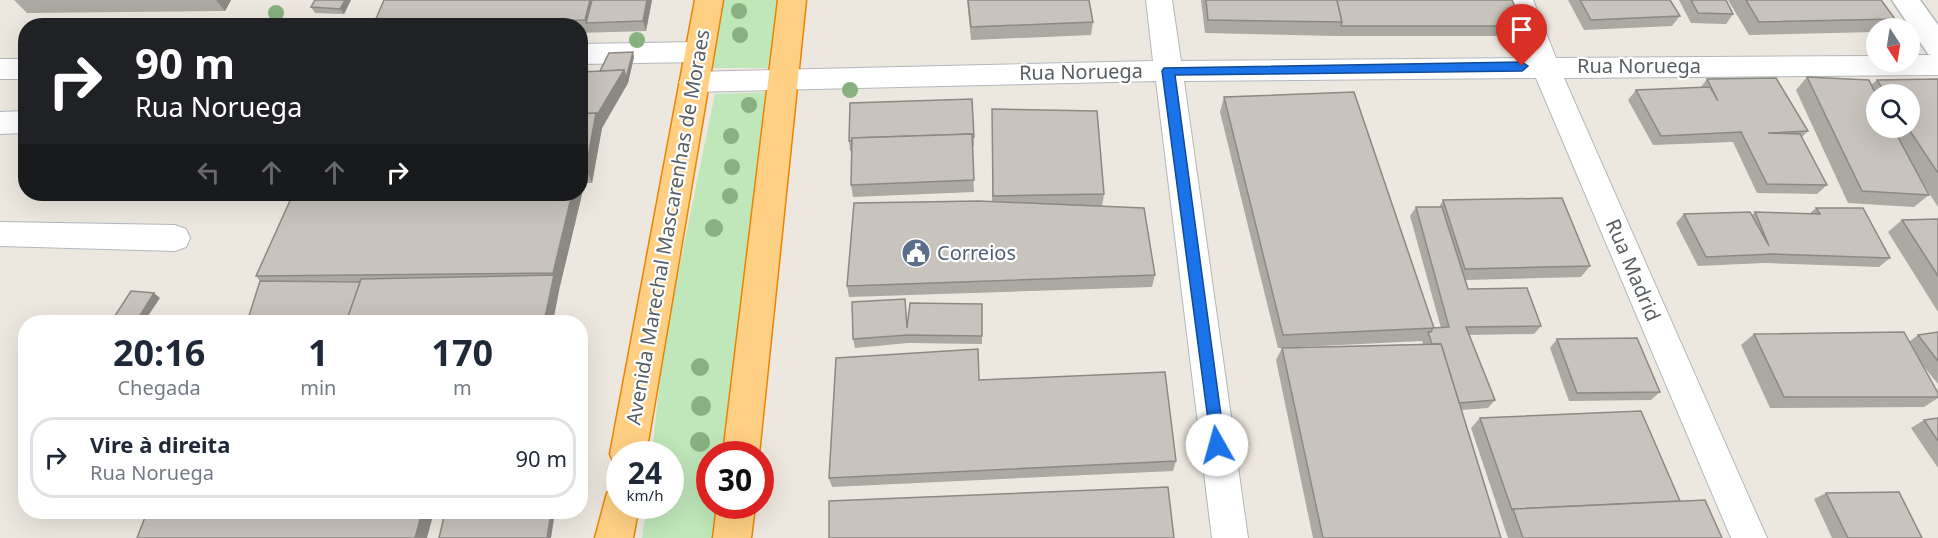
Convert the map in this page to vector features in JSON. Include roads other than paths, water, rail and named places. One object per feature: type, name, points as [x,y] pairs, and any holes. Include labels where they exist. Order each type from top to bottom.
[{"type":"highway","name":"Avenida Marechal Mascarenhas de Moraes","points":[[630,441],[709,0]]},
{"type":"highway","points":[[742,441],[792,0]]},
{"type":"highway","points":[[614,538],[618,519]]},
{"type":"highway","points":[[732,538],[734,519]]},
{"type":"main road","points":[[1906,0],[1938,47]]},
{"type":"street","points":[[1159,0],[1230,538]]},
{"type":"street","name":"Rua Madrid","points":[[1520,0],[1545,66],[1749,538]]},
{"type":"street","points":[[588,54],[699,52]]},
{"type":"street","name":"Rua Noruega","points":[[693,82],[782,78],[1168,71],[1545,66],[1938,65]]},
{"type":"street","points":[[0,69],[18,69]]},
{"type":"street","points":[[0,123],[18,122]]},
{"type":"street","points":[[0,234],[175,238]]},
{"type":"place","name":"Correios","points":[[916,253]]}]
